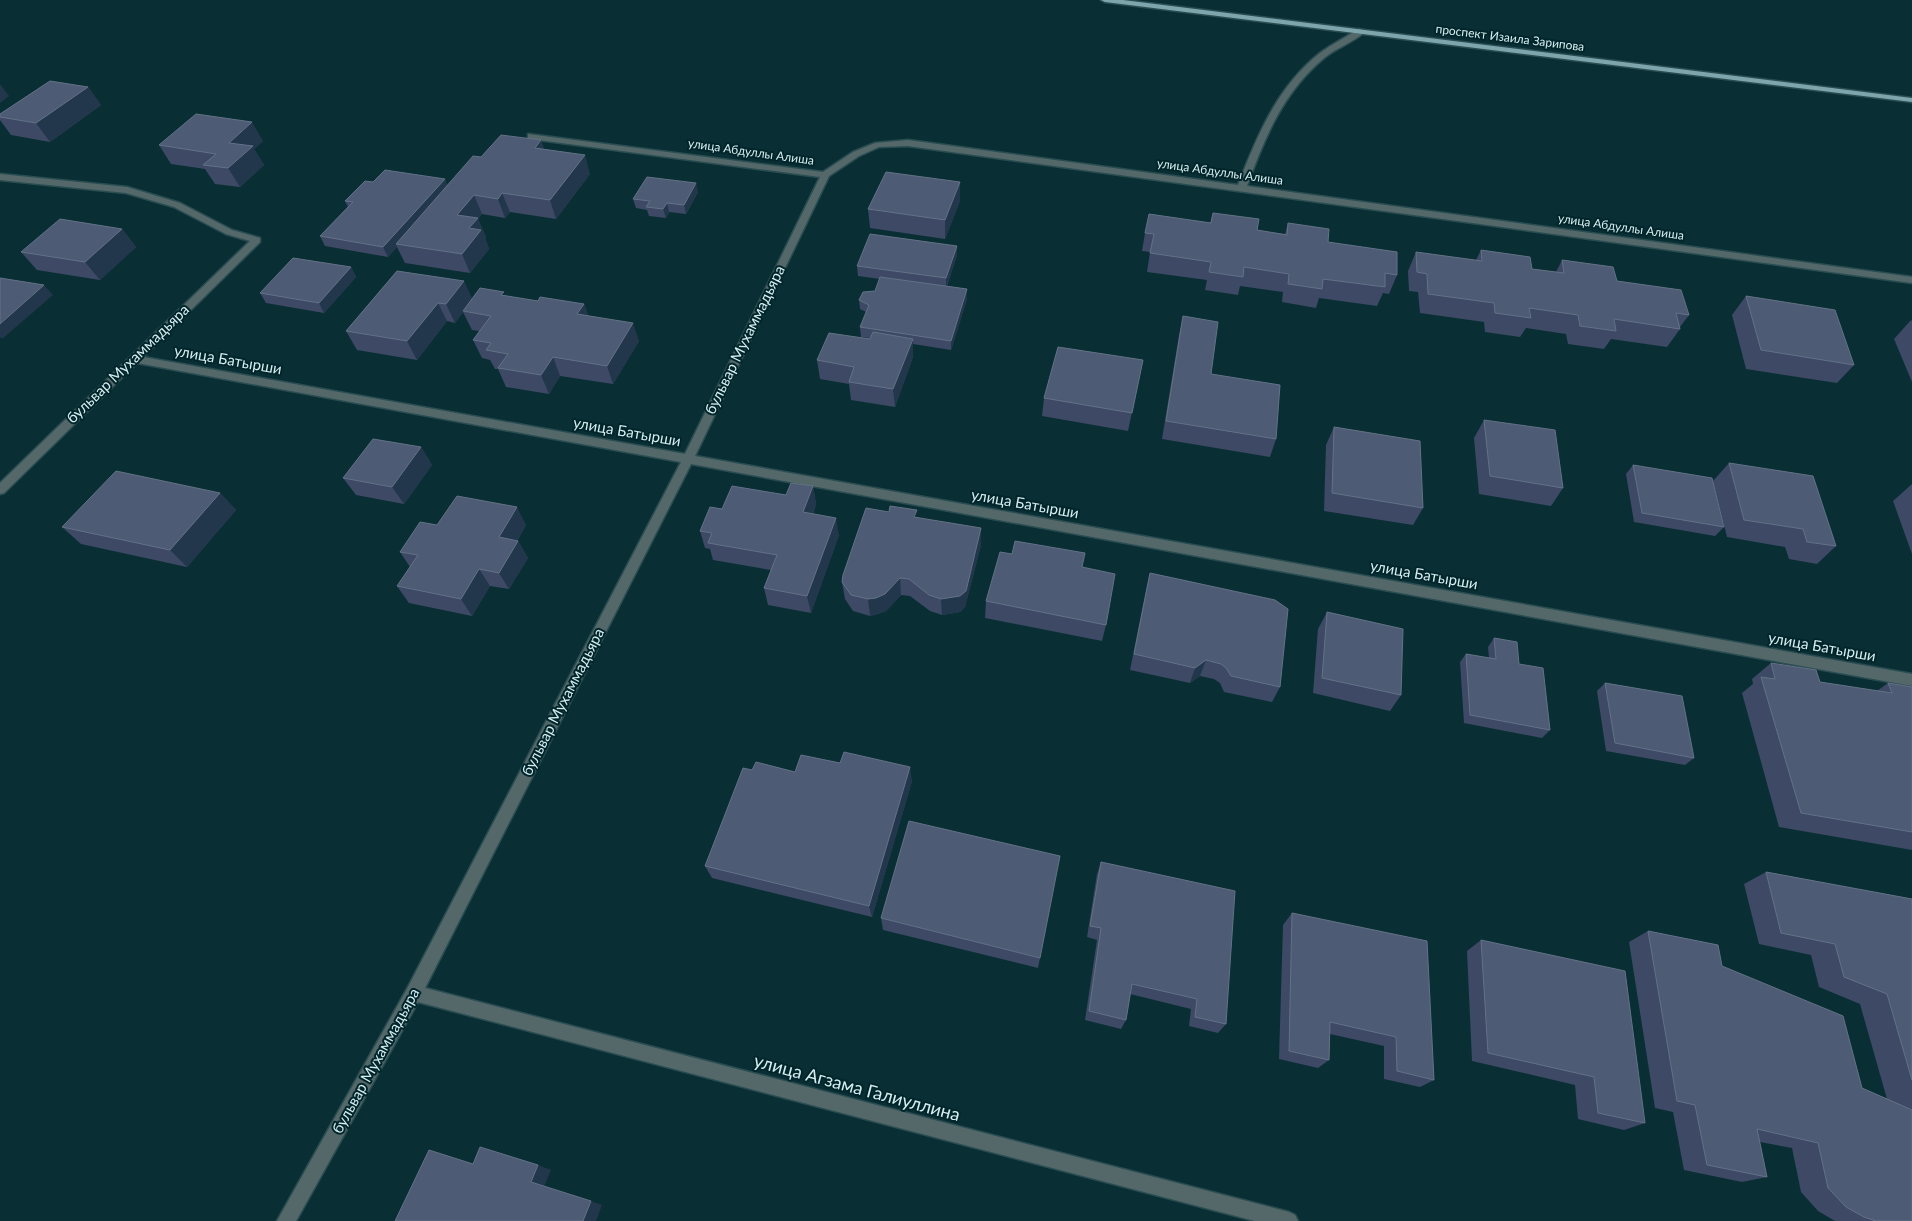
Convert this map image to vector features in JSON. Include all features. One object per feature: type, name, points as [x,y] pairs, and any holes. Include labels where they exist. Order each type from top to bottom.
[{"type":"main road","name":"проспект Изаила Зарипова","points":[[1105,0],[1912,100]]},
{"type":"street","points":[[1242,187],[1263,130],[1286,92],[1318,58],[1362,31]]},
{"type":"street","name":"улица Абдуллы Алиша","points":[[531,136],[825,175],[856,154],[878,145],[908,143],[1242,187],[1912,280]]},
{"type":"street","name":"бульвар Мухаммадьяра","points":[[286,1221],[414,993],[688,459],[825,175]]},
{"type":"street","name":"бульвар Мухаммадьяра","points":[[0,177],[127,190],[177,205],[230,232],[257,240],[0,490]]},
{"type":"street","name":"улица Батырши","points":[[133,360],[1912,680]]},
{"type":"street","name":"улица Агзама Галиуллина","points":[[414,993],[1290,1221]]},
{"type":"building","points":[[50,81],[88,87],[36,123],[0,117],[0,114]]},
{"type":"building","points":[[196,114],[252,122],[229,143],[253,146],[228,168],[203,165],[216,154],[159,145]]},
{"type":"building","points":[[501,135],[541,140],[535,148],[585,155],[550,200],[502,193],[498,199],[474,195],[457,215],[478,218],[469,228],[481,230],[462,254],[396,244],[473,156],[481,157]]},
{"type":"building","points":[[385,170],[445,179],[383,247],[320,236],[353,202],[345,201],[365,181],[373,182]]},
{"type":"building","points":[[886,172],[960,182],[945,220],[868,209]]},
{"type":"building","points":[[647,177],[696,183],[684,205],[667,203],[663,209],[646,207],[650,201],[633,199]]},
{"type":"building","points":[[1213,213],[1259,219],[1257,230],[1287,235],[1288,223],[1329,229],[1328,242],[1397,252],[1397,275],[1385,273],[1385,287],[1323,279],[1322,289],[1288,284],[1289,274],[1244,267],[1243,277],[1209,272],[1211,262],[1150,253],[1154,234],[1145,233],[1149,214],[1211,223]]},
{"type":"building","points":[[60,219],[122,229],[85,262],[21,252]]},
{"type":"building","points":[[870,234],[957,246],[946,278],[857,266]]},
{"type":"building","points":[[1481,250],[1530,257],[1532,269],[1564,273],[1562,260],[1613,267],[1617,281],[1681,290],[1689,315],[1676,313],[1680,329],[1614,319],[1616,331],[1580,326],[1578,315],[1529,308],[1531,318],[1495,313],[1494,303],[1428,294],[1427,274],[1417,272],[1416,252],[1482,261]]},
{"type":"building","points":[[293,258],[351,267],[319,303],[260,293]]},
{"type":"building","points":[[397,271],[464,281],[446,304],[438,303],[407,341],[346,331]]},
{"type":"building","points":[[880,277],[967,289],[951,341],[860,327],[869,305],[859,300],[863,292],[875,291]]},
{"type":"building","points":[[0,278],[44,285],[0,324]]},
{"type":"building","points":[[480,288],[504,292],[501,295],[538,301],[540,297],[584,304],[577,314],[633,323],[607,366],[553,357],[541,375],[498,368],[508,354],[486,350],[491,343],[473,340],[491,316],[463,311]]},
{"type":"building","points":[[1746,296],[1835,310],[1854,365],[1761,350]]},
{"type":"building","points":[[1183,316],[1218,322],[1211,374],[1280,385],[1276,439],[1166,421]]},
{"type":"building","points":[[873,332],[913,339],[893,389],[849,382],[854,367],[817,360],[829,333],[870,339]]},
{"type":"building","points":[[1058,347],[1143,360],[1132,413],[1044,398]]},
{"type":"building","points":[[1484,420],[1555,430],[1563,488],[1490,476]]},
{"type":"building","points":[[1334,427],[1420,441],[1423,508],[1332,493]]},
{"type":"building","points":[[373,439],[421,447],[392,487],[343,478]]},
{"type":"building","points":[[1729,463],[1813,476],[1836,546],[1807,542],[1803,529],[1744,520]]},
{"type":"building","points":[[1633,465],[1712,478],[1724,527],[1642,513]]},
{"type":"building","points":[[116,471],[220,493],[170,550],[62,527]]},
{"type":"building","points":[[791,483],[813,486],[803,512],[836,518],[807,596],[764,588],[777,555],[708,543],[712,533],[700,531],[710,507],[722,509],[732,486],[786,495]]},
{"type":"building","points":[[457,496],[517,507],[499,537],[518,541],[499,573],[479,569],[461,599],[397,586],[418,555],[400,552],[420,522],[437,525]]},
{"type":"building","points":[[890,506],[917,510],[914,517],[981,528],[966,591],[960,596],[941,599],[929,595],[909,579],[900,578],[885,594],[876,598],[868,599],[851,595],[842,582],[843,575],[866,508],[889,512]]},
{"type":"building","points":[[1015,541],[1085,553],[1082,567],[1115,574],[1106,625],[986,601],[1000,552],[1012,554]]},
{"type":"building","points":[[1150,573],[1275,600],[1288,609],[1280,687],[1231,676],[1221,664],[1206,660],[1195,668],[1134,654]]},
{"type":"building","points":[[1327,612],[1403,629],[1401,695],[1322,678]]},
{"type":"building","points":[[1494,638],[1517,642],[1519,664],[1543,668],[1550,730],[1470,715],[1466,654],[1496,659]]},
{"type":"building","points":[[1771,663],[1816,670],[1820,682],[1892,693],[1888,683],[1912,687],[1912,832],[1801,813],[1761,677],[1775,679]]},
{"type":"building","points":[[1605,683],[1682,696],[1694,758],[1615,743]]},
{"type":"building","points":[[844,752],[910,767],[869,906],[705,866],[743,768],[752,770],[756,762],[795,772],[801,755],[840,763]]},
{"type":"building","points":[[909,821],[1060,856],[1040,958],[881,918]]},
{"type":"building","points":[[1101,862],[1235,891],[1226,1024],[1195,1017],[1197,999],[1132,984],[1126,1020],[1089,1011],[1101,928],[1090,926]]},
{"type":"building","points":[[1766,872],[1912,899],[1912,1080],[1887,994],[1844,977],[1835,944],[1781,933]]},
{"type":"building","points":[[1292,913],[1427,941],[1434,1080],[1397,1071],[1396,1037],[1330,1022],[1329,1060],[1289,1051]]},
{"type":"building","points":[[1648,931],[1718,945],[1722,966],[1843,1016],[1862,1088],[1912,1110],[1912,1221],[1876,1221],[1846,1207],[1828,1188],[1818,1143],[1757,1129],[1767,1177],[1707,1165],[1695,1105],[1677,1101]]},
{"type":"building","points":[[1481,940],[1625,971],[1645,1123],[1598,1113],[1594,1077],[1488,1053]]},
{"type":"building","points":[[480,1147],[538,1165],[531,1182],[591,1201],[583,1221],[395,1221],[429,1150],[473,1164]]}]
